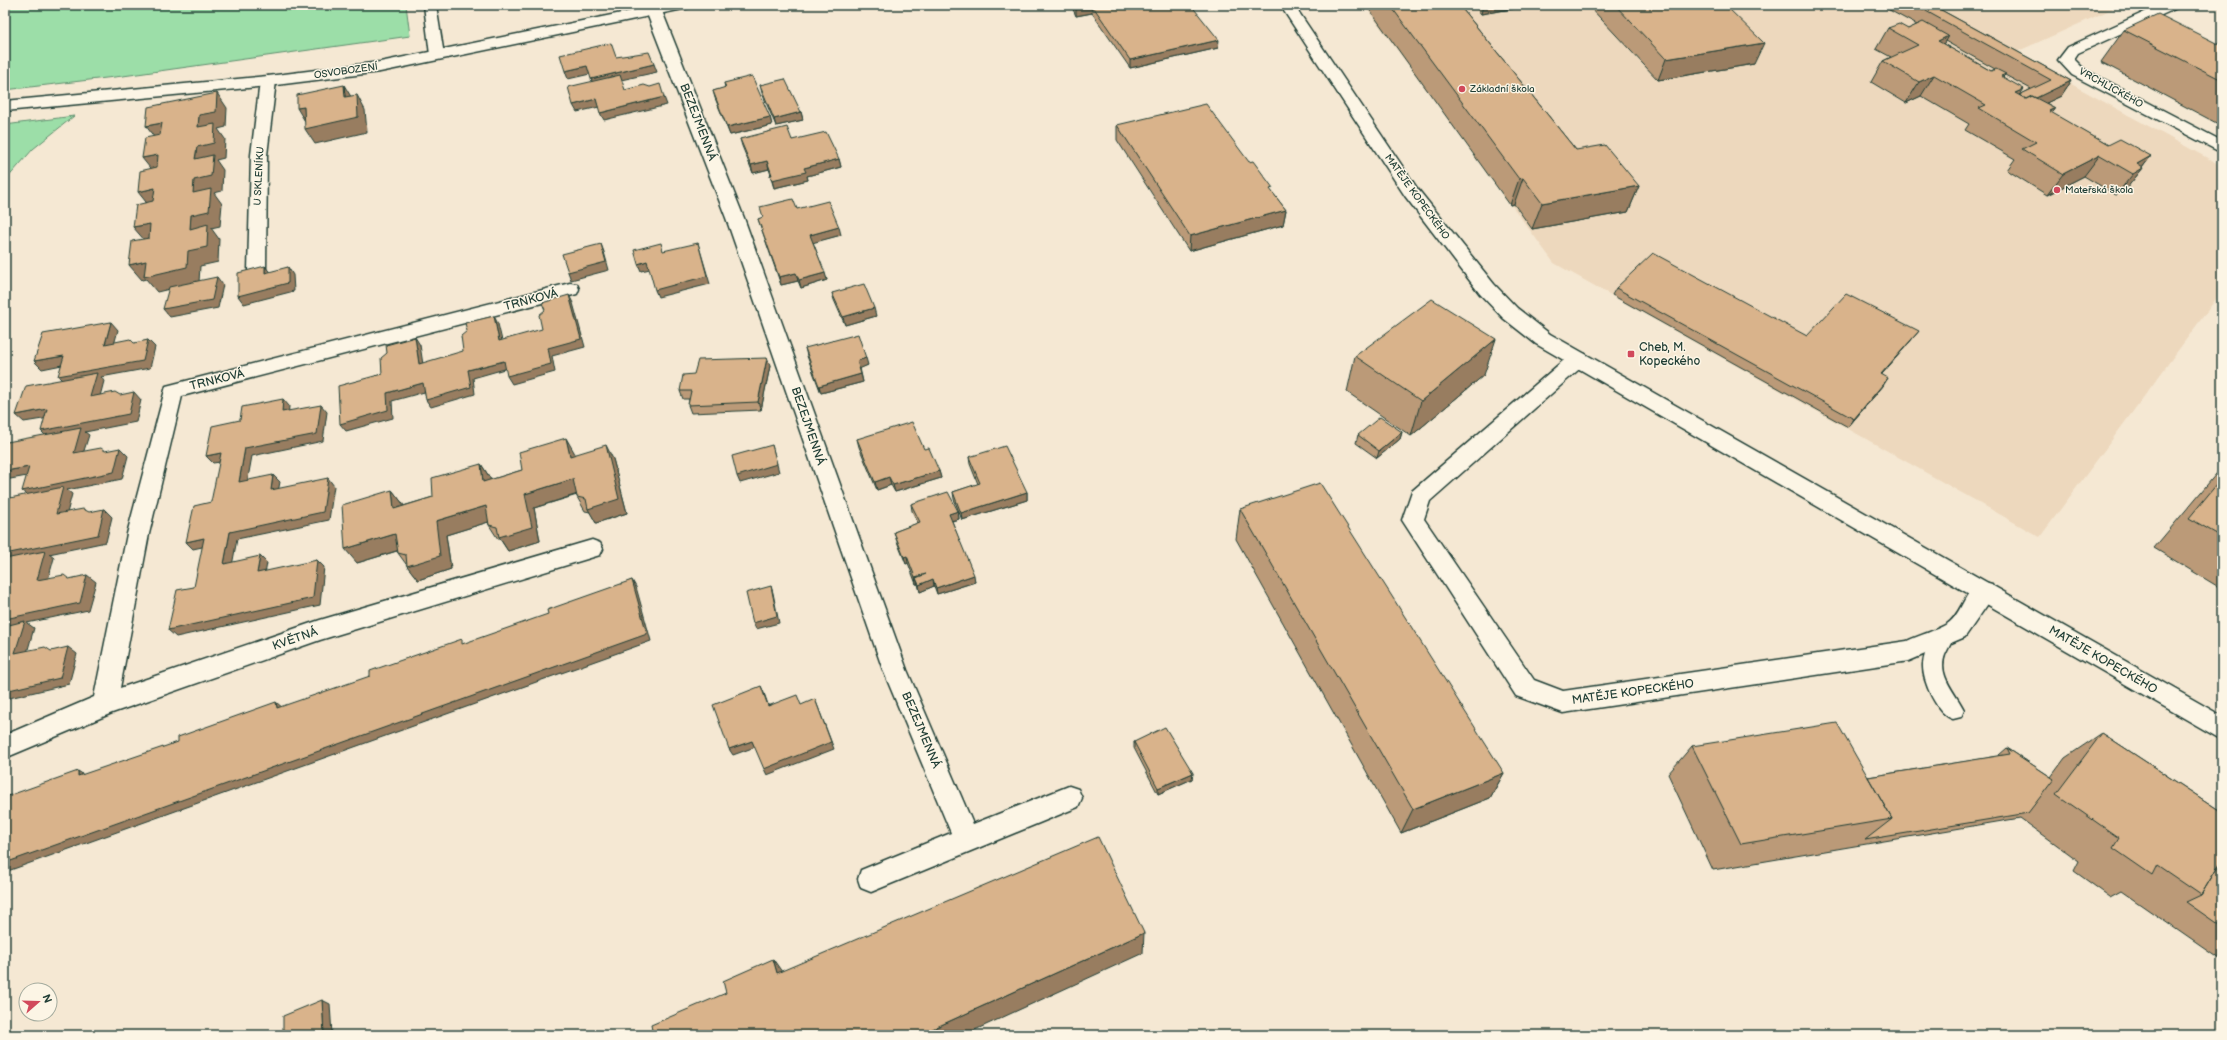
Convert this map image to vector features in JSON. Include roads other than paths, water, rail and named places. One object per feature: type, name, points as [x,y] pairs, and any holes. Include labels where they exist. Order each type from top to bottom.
[{"type":"street","name":"OSVOBOZENÍ","points":[[5,106],[268,82],[380,67],[683,5]]},
{"type":"street","name":"MATĚJE KOPECKÉHO","points":[[1287,5],[1411,192],[1487,289],[1510,313],[1543,339],[2222,729]]},
{"type":"street","name":"VRCHLICKÉHO","points":[[2172,5],[2073,50],[2066,60],[2078,72],[2222,148]]},
{"type":"street","name":"BEZEJMENNÁ","points":[[654,11],[735,218],[896,670],[967,840]]},
{"type":"street","name":"U SKLENÍKU","points":[[257,271],[259,155],[268,82]]},
{"type":"street","name":"TRNKOVÁ","points":[[106,704],[138,534],[174,391],[570,289]]},
{"type":"street","name":"MATĚJE KOPECKÉHO","points":[[1578,359],[1420,497],[1413,520],[1525,688],[1563,702],[1909,651],[1957,630],[1984,591]]},
{"type":"street","name":"KVĚTNÁ","points":[[5,747],[106,704],[320,630],[592,550]]},
{"type":"street","points":[[871,879],[1069,798]]},
{"type":"lane","points":[[430,5],[437,55]]},
{"type":"lane","points":[[1945,635],[1934,659],[1935,676],[1944,697],[1953,710]]},
{"type":"place","name":"Základní škola","points":[[1462,89]]},
{"type":"place","name":"Mateřská škola","points":[[2057,190]]},
{"type":"place","name":"Cheb, M. Kopeckého","points":[[1631,354]]}]
